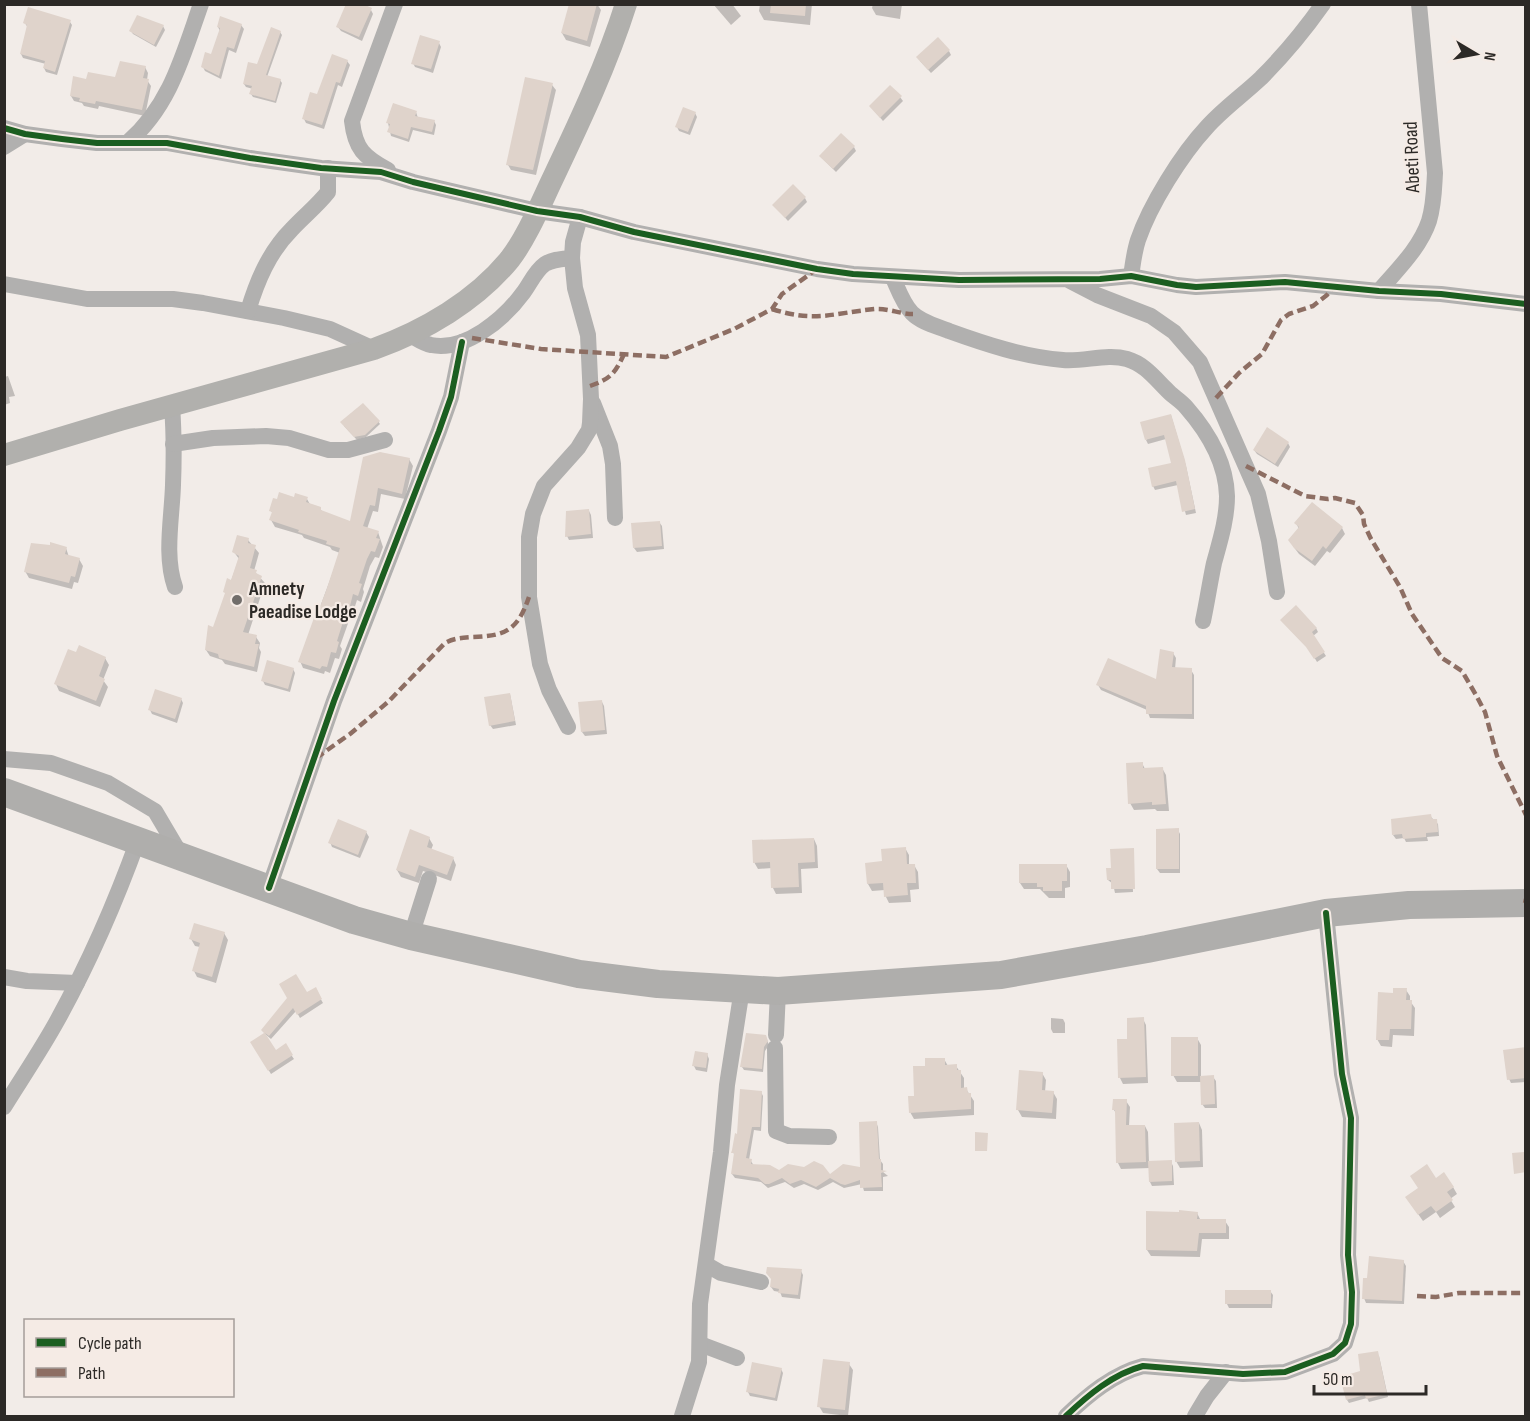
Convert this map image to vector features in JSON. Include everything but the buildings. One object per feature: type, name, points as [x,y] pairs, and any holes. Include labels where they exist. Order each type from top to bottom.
[{"type":"highway","points":[[4,792],[354,920],[411,936],[579,974],[658,984],[778,991],[1001,975],[1147,949],[1326,913],[1409,905],[1526,903]]},
{"type":"main road","points":[[4,455],[374,349],[410,335],[436,321],[484,285],[510,258],[537,211],[596,81],[626,4]]},
{"type":"street","points":[[395,4],[352,121],[360,150],[370,160],[413,182]]},
{"type":"street","points":[[1131,276],[1137,243],[1144,224],[1186,153],[1205,129],[1294,43],[1323,4]]},
{"type":"street","name":"Abeti Road","points":[[1379,291],[1416,246],[1429,222],[1434,200],[1434,163],[1419,4]]},
{"type":"street","points":[[128,142],[144,129],[176,76],[196,6]]},
{"type":"street","points":[[4,128],[25,134],[97,143],[167,143],[249,158],[381,172],[413,182],[537,211],[580,217],[634,232],[817,269],[892,278],[1100,279],[1131,276],[1196,287],[1285,282],[1441,294],[1526,304]]},
{"type":"street","points":[[4,147],[25,134]]},
{"type":"street","points":[[248,312],[261,273],[279,243],[328,192],[328,168]]},
{"type":"street","points":[[568,727],[549,690],[540,664],[529,597],[529,537],[533,514],[544,486],[578,448],[589,430],[591,399],[588,335],[575,288],[572,258],[573,242],[580,217]]},
{"type":"street","points":[[410,335],[430,345],[462,342],[489,328],[522,295],[538,270],[556,259],[572,258]]},
{"type":"street","points":[[892,278],[909,309],[924,321],[1011,351],[1043,358],[1126,359],[1154,374],[1167,390],[1186,407],[1210,439],[1218,455],[1225,474],[1227,497],[1225,522],[1203,621]]},
{"type":"street","points":[[1066,279],[1096,295],[1151,316],[1174,332],[1200,362],[1258,494],[1269,541],[1277,592]]},
{"type":"street","points":[[4,284],[87,299],[173,299],[248,312],[330,329],[374,349]]},
{"type":"street","points":[[268,888],[338,690],[439,431],[451,397],[462,342]]},
{"type":"street","points":[[591,399],[610,446],[615,518]]},
{"type":"street","points":[[172,406],[173,483],[170,552],[175,587]]},
{"type":"street","points":[[173,444],[213,438],[266,436],[289,438],[329,450],[348,450],[385,440]]},
{"type":"street","points":[[4,759],[51,763],[108,783],[155,811],[181,855]]},
{"type":"street","points":[[4,1107],[57,1021],[77,983],[138,840]]},
{"type":"street","points":[[411,936],[429,879]]},
{"type":"street","points":[[1066,1416],[1110,1380],[1143,1366],[1227,1372],[1285,1372],[1333,1354],[1345,1343],[1351,1324],[1352,1292],[1348,1254],[1351,1118],[1342,1074],[1326,913]]},
{"type":"street","points":[[4,977],[27,981],[77,983]]},
{"type":"street","points":[[682,1416],[699,1362],[700,1304],[721,1152],[727,1085],[742,989]]},
{"type":"street","points":[[778,991],[775,1041],[776,1131],[789,1136],[829,1137]]},
{"type":"street","points":[[706,1265],[721,1273],[761,1282]]},
{"type":"street","points":[[700,1344],[737,1358]]},
{"type":"street","points":[[1195,1416],[1227,1372]]},
{"type":"marked path","points":[[472,338],[541,349],[666,357],[734,329],[772,309],[782,294],[817,269]]},
{"type":"marked path","points":[[1216,398],[1239,373],[1262,354],[1281,320],[1289,314],[1313,306],[1333,287]]},
{"type":"marked path","points":[[772,309],[812,316],[875,309],[913,314]]},
{"type":"marked path","points":[[590,386],[611,375],[624,354]]},
{"type":"marked path","points":[[1246,466],[1305,496],[1335,498],[1355,503],[1363,515],[1364,524],[1371,539],[1400,587],[1412,614],[1442,658],[1462,671],[1476,695],[1485,712],[1497,756],[1526,815]]},
{"type":"marked path","points":[[316,758],[350,734],[388,702],[445,643],[458,638],[495,635],[510,629],[520,617],[529,597]]},
{"type":"marked path","points":[[1525,903],[1526,899]]},
{"type":"marked path","points":[[1417,1296],[1436,1297],[1459,1293],[1526,1293]]},
{"type":"cycle path","points":[[4,128],[25,134],[62,139],[97,143],[167,143],[321,168],[381,172],[413,182],[537,211],[580,217],[634,232],[817,269],[853,274],[959,280],[1100,279],[1131,276],[1196,287],[1285,282],[1441,294],[1526,304]]},
{"type":"cycle path","points":[[269,888],[334,701],[439,431],[451,397],[462,342]]},
{"type":"cycle path","points":[[1066,1416],[1102,1386],[1121,1374],[1143,1366],[1243,1374],[1285,1372],[1333,1354],[1345,1343],[1351,1324],[1352,1292],[1348,1255],[1351,1118],[1342,1074],[1326,913]]},
{"type":"place","name":"Amnety Paeadise Lodge","points":[[237,600]]}]
